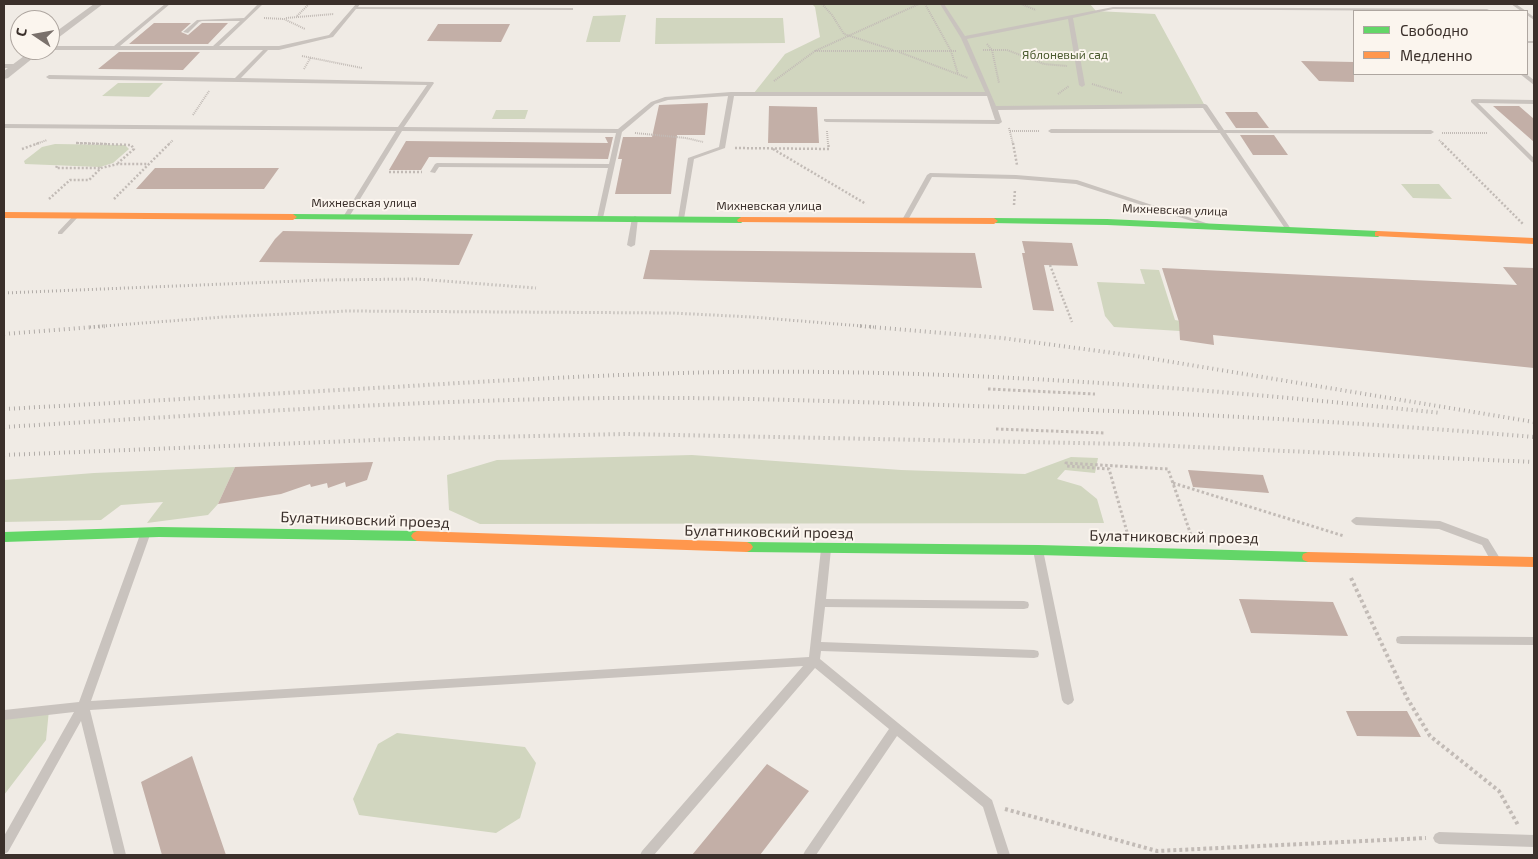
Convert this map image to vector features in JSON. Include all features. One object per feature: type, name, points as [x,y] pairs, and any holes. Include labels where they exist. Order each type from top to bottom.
[{"type":"street","points":[[60,33],[99,4]]},
{"type":"street","points":[[4,76],[25,60]]},
{"type":"street","name":"Михневская улица","points":[[4,215],[1107,222],[1534,241]]},
{"type":"street","name":"Булатниковский проезд","points":[[4,537],[89,532],[252,531],[826,549],[1038,550],[1534,562]]},
{"type":"lane","points":[[114,48],[168,4]]},
{"type":"lane","points":[[214,48],[262,4]]},
{"type":"lane","points":[[826,120],[999,122],[989,94],[964,38],[942,4]]},
{"type":"lane","points":[[60,48],[279,48],[331,36],[356,6],[571,9]]},
{"type":"lane","points":[[964,38],[1113,8],[1353,10]]},
{"type":"lane","points":[[1070,17],[1082,85]]},
{"type":"lane","points":[[186,32],[202,20],[245,19]]},
{"type":"lane","points":[[237,79],[267,48]]},
{"type":"lane","points":[[4,66],[17,66]]},
{"type":"lane","points":[[1524,75],[1534,83]]},
{"type":"lane","points":[[49,77],[218,78],[431,83],[400,129],[346,217]]},
{"type":"lane","points":[[600,218],[620,131],[653,103],[667,98],[764,93],[989,94]]},
{"type":"lane","points":[[681,219],[691,158],[722,148],[731,94]]},
{"type":"lane","points":[[1534,102],[1473,101],[1534,161]]},
{"type":"lane","points":[[994,108],[1205,106],[1288,229]]},
{"type":"lane","points":[[4,126],[620,131]]},
{"type":"lane","points":[[1051,131],[1432,132]]},
{"type":"lane","points":[[433,172],[437,165],[612,166]]},
{"type":"lane","points":[[905,220],[930,175],[1006,176],[1077,182],[1212,226]]},
{"type":"lane","points":[[60,233],[77,215]]},
{"type":"lane","points":[[631,245],[635,218]]},
{"type":"lane","points":[[1356,521],[1440,525],[1484,542],[1496,560]]},
{"type":"lane","points":[[4,848],[83,706],[146,532]]},
{"type":"lane","points":[[646,855],[814,661],[826,549]]},
{"type":"lane","points":[[1038,550],[1068,700]]},
{"type":"lane","points":[[820,603],[1024,605]]},
{"type":"lane","points":[[1401,640],[1534,640]]},
{"type":"lane","points":[[816,646],[1034,654]]},
{"type":"lane","points":[[4,715],[83,706],[814,661],[988,804],[1004,855]]},
{"type":"lane","points":[[83,706],[120,855]]},
{"type":"lane","points":[[809,855],[896,728]]},
{"type":"lane","points":[[1440,838],[1531,841]]},
{"type":"path","points":[[297,16],[309,4]]},
{"type":"path","points":[[822,4],[832,15],[844,34],[848,36],[896,51],[983,84]]},
{"type":"path","points":[[764,93],[773,82],[815,51],[919,4]]},
{"type":"path","points":[[925,4],[951,51],[958,74]]},
{"type":"path","points":[[284,18],[350,13]]},
{"type":"path","points":[[936,34],[941,33]]},
{"type":"path","points":[[815,51],[1007,50],[1044,64],[1078,66]]},
{"type":"path","points":[[302,56],[366,69]]},
{"type":"path","points":[[108,205],[184,128],[218,78]]},
{"type":"path","points":[[620,131],[652,136],[686,137],[722,148],[829,149],[826,120]]},
{"type":"path","points":[[1017,159],[1011,133],[1051,131]]},
{"type":"path","points":[[1432,132],[1507,134]]},
{"type":"path","points":[[1432,132],[1527,228]]},
{"type":"path","points":[[76,143],[133,146],[134,148],[118,164]]},
{"type":"path","points":[[772,148],[867,204]]},
{"type":"path","points":[[55,168],[101,168],[118,164],[149,164]]},
{"type":"path","points":[[49,199],[70,180],[89,180],[101,168]]},
{"type":"path","points":[[373,172],[433,172]]},
{"type":"path","points":[[1050,265],[1072,322]]},
{"type":"path","points":[[988,389],[1095,394]]},
{"type":"path","points":[[996,429],[1104,433]]},
{"type":"path","points":[[1127,533],[1109,468],[1067,466],[1066,463],[1168,468],[1192,535]]},
{"type":"path","points":[[1173,483],[1352,538]]},
{"type":"path","points":[[1348,573],[1400,682],[1430,736],[1499,791],[1531,841]]},
{"type":"path","points":[[988,804],[1157,851],[1440,838]]},
{"type":"green space","name":"Яблоневый сад","points":[[812,4],[1090,4],[1096,11],[1155,14],[1205,106],[994,108],[988,94],[754,93],[785,54],[820,37],[815,7]]},
{"type":"green space","points":[[626,15],[620,42],[586,42],[593,16]]},
{"type":"green space","points":[[656,18],[783,18],[785,43],[655,44]]},
{"type":"green space","points":[[118,83],[163,83],[149,97],[102,96]]},
{"type":"green space","points":[[496,110],[528,110],[525,119],[492,119]]},
{"type":"green space","points":[[55,144],[125,145],[129,149],[113,163],[100,167],[25,164],[24,161],[42,147]]},
{"type":"green space","points":[[1401,184],[1439,184],[1452,199],[1413,198]]},
{"type":"green space","points":[[1140,269],[1159,270],[1175,320],[1185,322],[1180,331],[1114,327],[1105,316],[1097,282],[1145,284]]},
{"type":"green space","points":[[692,455],[901,470],[1025,474],[1071,457],[1098,458],[1095,473],[1065,470],[1057,479],[1081,486],[1097,499],[1104,523],[480,524],[449,510],[447,475],[497,460]]},
{"type":"green space","points":[[235,467],[218,504],[208,515],[147,523],[163,502],[121,505],[101,520],[4,522],[4,480],[94,473]]},
{"type":"green space","points":[[49,710],[46,740],[4,795],[4,715]]},
{"type":"green space","points":[[397,733],[525,747],[536,763],[520,818],[496,833],[359,815],[353,799],[378,744]]},
{"type":"building","points":[[154,23],[191,23],[181,32],[188,35],[202,23],[228,23],[208,44],[129,44]]},
{"type":"building","points":[[438,24],[510,24],[501,42],[427,41]]},
{"type":"building","points":[[119,52],[200,52],[183,70],[98,69]]},
{"type":"building","points":[[1301,61],[1353,62],[1354,82],[1319,81]]},
{"type":"building","points":[[708,103],[705,135],[677,135],[671,194],[615,194],[622,159],[618,159],[623,137],[652,137],[659,105]]},
{"type":"building","points":[[769,106],[817,107],[819,143],[768,143]]},
{"type":"building","points":[[1493,106],[1519,106],[1534,119],[1534,142]]},
{"type":"building","points":[[1225,112],[1257,112],[1269,128],[1236,128]]},
{"type":"building","points":[[1240,135],[1274,135],[1288,155],[1253,155]]},
{"type":"building","points":[[605,137],[613,137],[608,159],[429,157],[421,170],[389,170],[406,141],[608,143]]},
{"type":"building","points":[[155,168],[279,168],[264,189],[136,189]]},
{"type":"building","points":[[283,231],[473,234],[459,265],[259,262]]},
{"type":"building","points":[[1022,241],[1072,243],[1078,266],[1044,265],[1054,311],[1033,310],[1022,253],[1025,253]]},
{"type":"building","points":[[650,250],[975,253],[982,288],[643,279]]},
{"type":"building","points":[[1503,267],[1534,268],[1534,368],[1213,335],[1214,345],[1180,340],[1179,322],[1162,268],[1517,285]]},
{"type":"building","points":[[373,462],[367,480],[346,487],[345,482],[328,488],[327,483],[311,487],[310,484],[281,494],[218,504],[235,467]]},
{"type":"building","points":[[1188,470],[1263,475],[1269,493],[1193,487]]},
{"type":"building","points":[[1239,599],[1333,602],[1348,636],[1251,633]]},
{"type":"building","points":[[1346,711],[1407,711],[1421,737],[1357,736]]},
{"type":"building","points":[[192,756],[226,855],[162,855],[141,782]]},
{"type":"building","points":[[767,764],[809,791],[760,855],[692,855]]},
{"type":"railway","points":[[4,293],[323,280],[417,279],[536,288]]},
{"type":"railway","points":[[90,327],[223,317],[348,311],[672,313],[752,317],[874,327]]},
{"type":"railway","points":[[4,334],[107,326]]},
{"type":"railway","points":[[860,326],[1002,338],[1136,356],[1534,422]]},
{"type":"railway","points":[[4,409],[560,378],[726,372],[816,372],[995,377],[1084,382],[1174,388],[1441,413]]},
{"type":"railway","points":[[4,427],[459,402],[535,399],[694,398],[1164,413],[1312,421],[1534,437]]},
{"type":"railway","points":[[4,455],[400,439],[625,434],[1128,444],[1534,462]]},
{"type":"traffic: fast","points":[[293,217],[741,220]]},
{"type":"traffic: fast","points":[[994,221],[1107,222],[1378,234]]},
{"type":"traffic: fast","points":[[4,537],[159,532],[262,532],[417,536]]},
{"type":"traffic: fast","points":[[747,547],[1038,550],[1308,557]]},
{"type":"traffic: slow","points":[[4,215],[293,217]]},
{"type":"traffic: slow","points":[[741,220],[994,221]]},
{"type":"traffic: slow","points":[[1378,234],[1534,241]]},
{"type":"traffic: slow","points":[[417,536],[747,547]]},
{"type":"traffic: slow","points":[[1308,557],[1534,562]]}]
